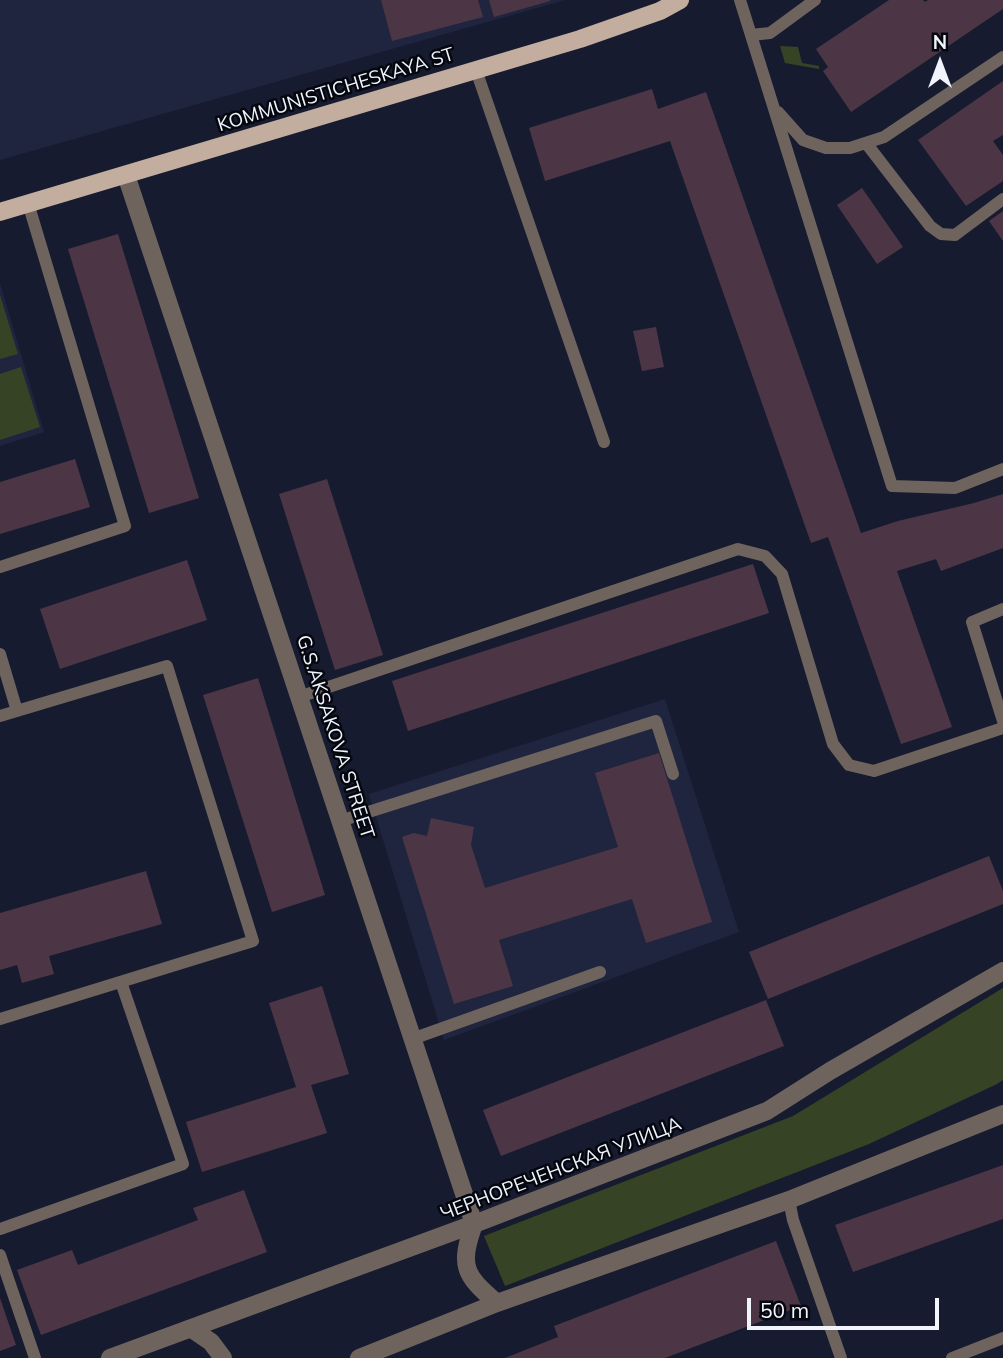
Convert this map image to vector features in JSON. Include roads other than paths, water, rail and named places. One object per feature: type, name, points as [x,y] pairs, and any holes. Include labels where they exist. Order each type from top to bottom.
[{"type":"main road","name":"KOMMUNISTICHESKAYA ST","points":[[0,212],[580,39],[660,11],[680,0]]},
{"type":"street","name":"G.S.AKSAKOVA STREET","points":[[126,175],[474,1224]]},
{"type":"street","name":"ЧЕРНОРЕЧЕНСКАЯ УЛИЦА","points":[[110,1358],[474,1224],[767,1111],[830,1071],[1003,971]]},
{"type":"street","points":[[359,1358],[497,1303],[789,1200],[1003,1114]]},
{"type":"street","points":[[474,1224],[466,1247],[466,1269],[478,1287],[497,1303]]},
{"type":"street","points":[[192,1329],[211,1342],[223,1358]]},
{"type":"lane","points":[[740,0],[892,486],[955,488],[1003,469]]},
{"type":"lane","points":[[751,35],[770,33],[815,0]]},
{"type":"lane","points":[[774,107],[803,140],[826,148],[850,148],[884,137],[1003,57]]},
{"type":"lane","points":[[476,70],[604,442]]},
{"type":"lane","points":[[866,143],[930,226],[941,234],[955,235],[1003,199]]},
{"type":"lane","points":[[0,567],[125,526],[28,204]]},
{"type":"lane","points":[[299,697],[738,549],[765,556],[782,574],[833,744],[849,765],[874,771],[1003,728]]},
{"type":"lane","points":[[1003,609],[972,622],[1003,721]]},
{"type":"lane","points":[[0,654],[17,711]]},
{"type":"lane","points":[[0,716],[167,666],[253,941],[0,1019]]},
{"type":"lane","points":[[341,821],[656,721],[673,774]]},
{"type":"lane","points":[[412,1039],[600,972]]},
{"type":"lane","points":[[0,1229],[183,1164],[121,982]]},
{"type":"lane","points":[[789,1200],[793,1220],[841,1358]]},
{"type":"lane","points":[[0,1255],[35,1358]]},
{"type":"lane","points":[[952,1358],[1003,1338]]}]
